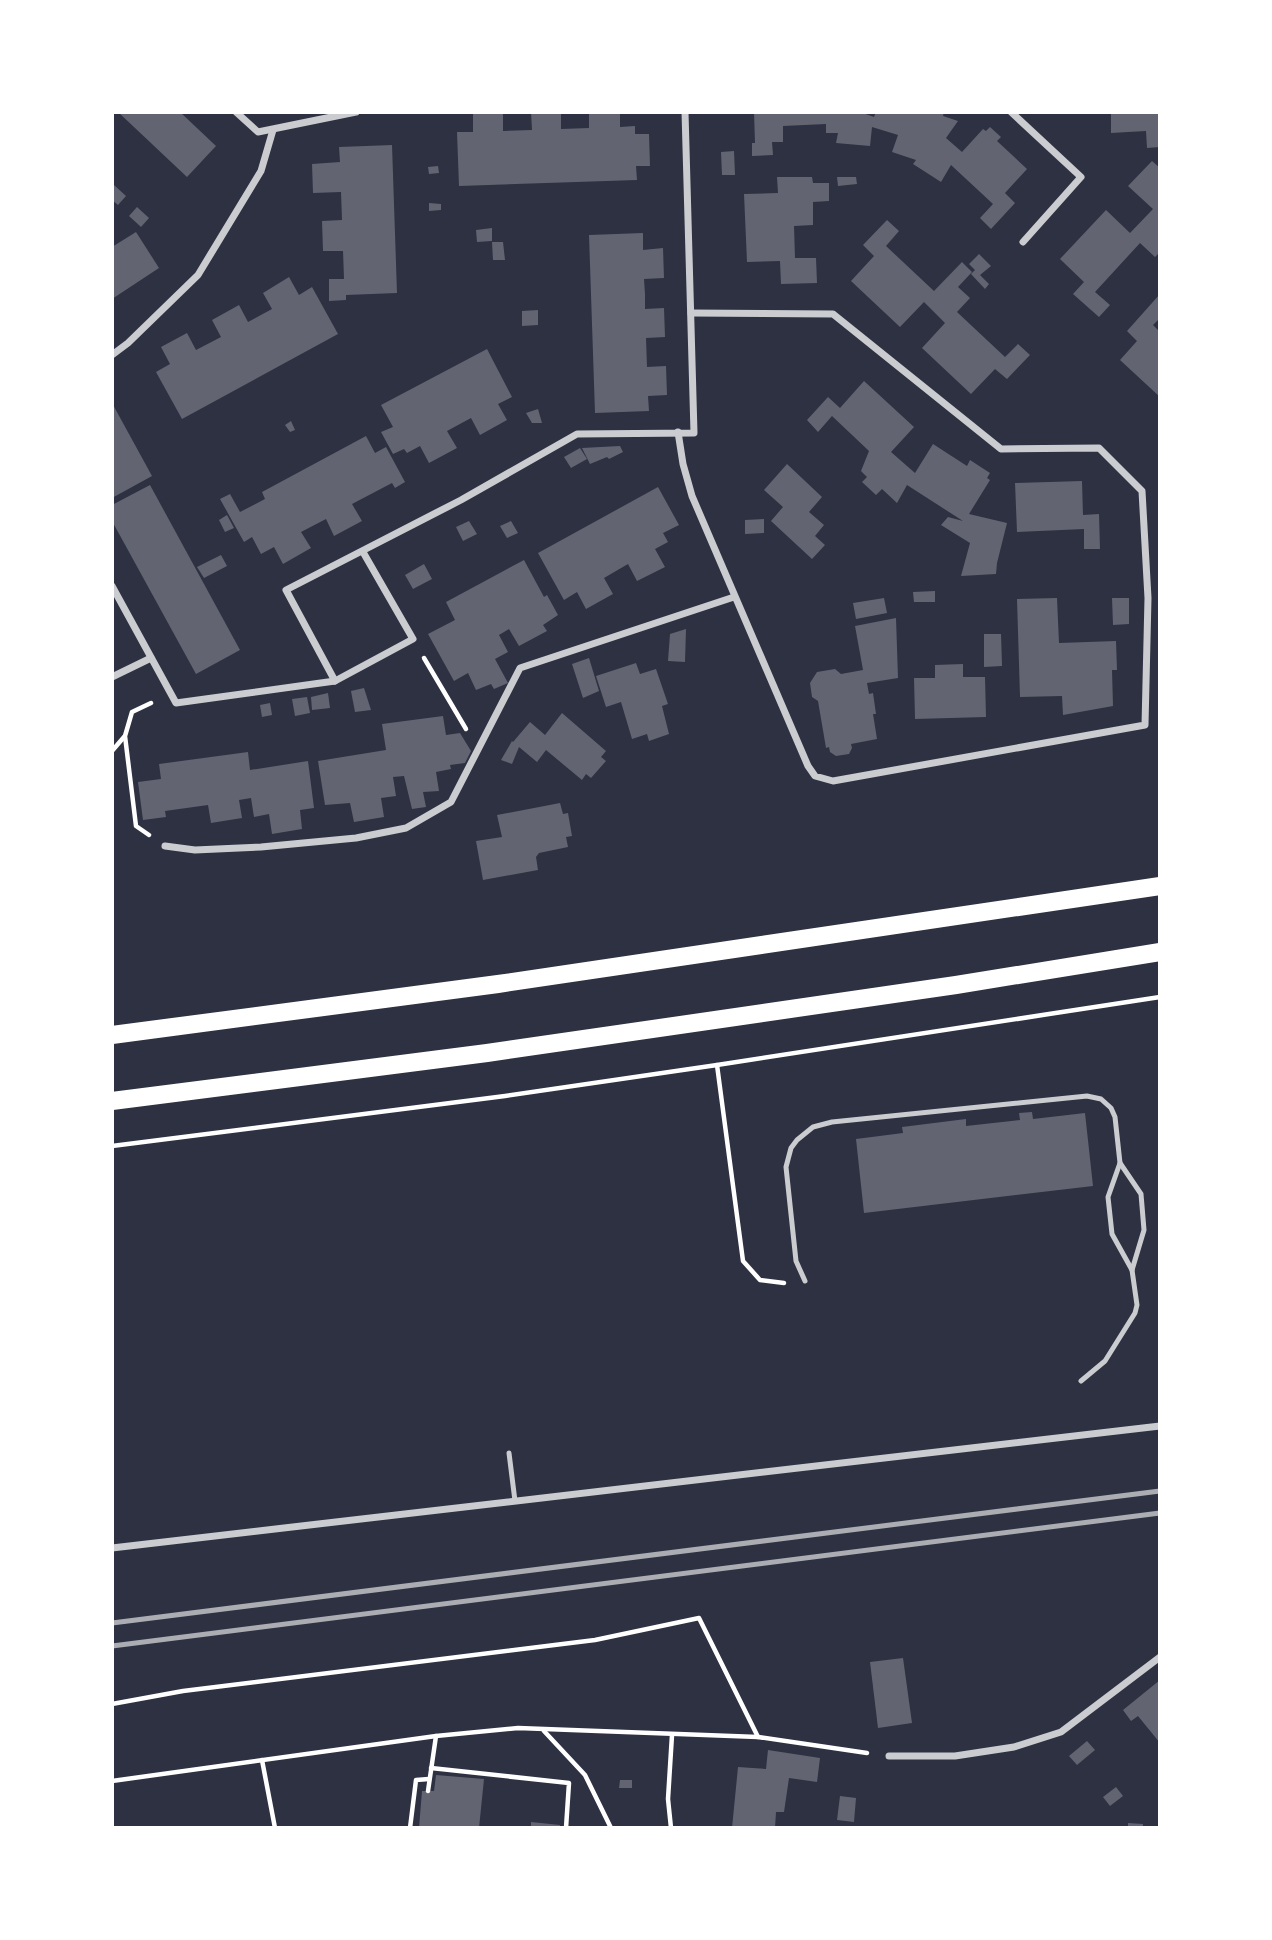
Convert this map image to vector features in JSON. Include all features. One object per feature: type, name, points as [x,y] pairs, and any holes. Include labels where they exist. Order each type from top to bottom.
[{"type":"main road","points":[[112,1035],[498,984],[1160,886]]},
{"type":"main road","points":[[112,1101],[487,1053],[943,987],[1160,952]]},
{"type":"street","points":[[236,112],[258,132],[356,112]]},
{"type":"street","points":[[335,681],[286,590],[363,552],[577,434],[694,433],[685,112]]},
{"type":"street","points":[[1012,112],[1080,177],[1023,242]]},
{"type":"street","points":[[112,355],[128,343],[198,275],[261,171],[273,130]]},
{"type":"street","points":[[678,432],[692,496],[808,766],[815,776],[833,781],[1145,725],[1148,598],[1142,491],[1099,448],[1001,449],[833,314],[691,313]]},
{"type":"street","points":[[112,586],[176,703],[335,681],[413,639],[363,552]]},
{"type":"street","points":[[165,846],[195,850],[261,847],[356,838],[406,828],[451,802],[520,668],[734,597]]},
{"type":"street","points":[[112,677],[151,658]]},
{"type":"street","points":[[112,1548],[1160,1426]]},
{"type":"street","points":[[889,1756],[955,1756],[1014,1747],[1061,1732],[1160,1657]]},
{"type":"lane","points":[[804,1281],[796,1261],[786,1167],[797,1140],[813,1127],[1092,1096],[1105,1101],[1114,1113],[1120,1163],[1140,1194],[1144,1230],[1132,1270]]},
{"type":"lane","points":[[1081,1381],[1105,1360],[1135,1313],[1137,1305],[1132,1270],[1112,1234],[1108,1197],[1120,1163]]},
{"type":"lane","points":[[509,1453],[515,1501]]},
{"type":"path","points":[[413,639],[478,749]]},
{"type":"path","points":[[165,846],[136,826],[125,736],[132,712],[171,693]]},
{"type":"path","points":[[112,751],[125,736]]},
{"type":"path","points":[[112,1146],[505,1096],[1160,997]]},
{"type":"path","points":[[718,1065],[743,1261],[760,1280],[778,1283],[804,1281]]},
{"type":"path","points":[[112,1704],[183,1691],[595,1640],[699,1618],[758,1737]]},
{"type":"path","points":[[112,1781],[436,1736],[507,1729],[758,1737],[889,1756]]},
{"type":"path","points":[[543,1730],[585,1774],[611,1828]]},
{"type":"path","points":[[671,1828],[668,1800],[672,1734]]},
{"type":"path","points":[[428,1791],[436,1736]]},
{"type":"path","points":[[262,1760],[275,1828]]},
{"type":"path","points":[[431,1769],[569,1783],[566,1828]]},
{"type":"path","points":[[410,1828],[416,1780],[429,1779]]},
{"type":"building","points":[[118,112],[180,112],[216,146],[187,177]]},
{"type":"building","points":[[503,112],[503,131],[532,130],[531,112],[561,112],[561,129],[589,128],[589,112],[620,112],[620,127],[635,126],[635,134],[649,134],[650,166],[636,166],[637,180],[459,186],[457,132],[473,132],[473,113]]},
{"type":"building","points":[[754,112],[860,112],[874,117],[876,112],[944,112],[943,116],[958,121],[946,138],[962,152],[983,129],[986,131],[990,127],[1001,137],[997,141],[1027,169],[1005,193],[1015,203],[991,229],[980,218],[993,204],[951,165],[941,182],[913,164],[916,160],[892,152],[898,135],[872,127],[870,146],[836,143],[838,133],[826,133],[826,124],[783,126],[783,142],[772,142],[773,155],[752,156],[752,143],[755,143]]},
{"type":"building","points":[[1111,112],[1159,112],[1160,147],[1147,148],[1146,131],[1111,133]]},
{"type":"building","points":[[392,145],[397,293],[346,295],[346,300],[329,301],[329,279],[344,279],[343,251],[323,251],[322,221],[342,220],[341,192],[313,193],[312,164],[340,162],[339,147]]},
{"type":"building","points":[[734,151],[735,175],[722,175],[721,152]]},
{"type":"building","points":[[1152,161],[1160,168],[1160,252],[1155,257],[1140,243],[1095,292],[1110,305],[1099,317],[1073,294],[1084,282],[1060,259],[1106,210],[1130,233],[1153,209],[1128,186]]},
{"type":"building","points":[[438,166],[439,173],[429,174],[428,167]]},
{"type":"building","points":[[777,177],[812,177],[813,183],[829,183],[829,201],[813,202],[813,225],[794,226],[795,258],[816,258],[817,283],[781,284],[780,261],[747,262],[744,194],[778,193]]},
{"type":"building","points":[[837,177],[856,177],[857,184],[838,186]]},
{"type":"building","points":[[114,185],[126,196],[118,205],[112,200]]},
{"type":"building","points":[[429,203],[441,204],[441,210],[429,211]]},
{"type":"building","points":[[137,207],[149,218],[141,227],[129,216]]},
{"type":"building","points":[[887,220],[899,231],[886,246],[934,291],[962,262],[972,272],[958,287],[970,298],[957,312],[1005,357],[1018,344],[1030,355],[1007,379],[995,369],[971,394],[922,348],[945,323],[924,302],[900,327],[851,281],[874,256],[863,245]]},
{"type":"building","points":[[492,228],[492,241],[477,242],[476,230]]},
{"type":"building","points":[[136,232],[159,268],[112,299],[112,247]]},
{"type":"building","points":[[643,233],[643,250],[663,248],[664,278],[644,279],[645,309],[664,308],[665,337],[646,338],[647,367],[666,366],[667,395],[648,396],[649,411],[595,413],[589,235]]},
{"type":"building","points":[[492,242],[503,242],[505,260],[493,260]]},
{"type":"building","points":[[979,254],[991,266],[980,275],[989,284],[985,289],[971,274],[975,270],[969,264]]},
{"type":"building","points":[[289,277],[299,295],[312,287],[338,334],[182,419],[156,372],[170,364],[161,347],[187,333],[196,350],[221,337],[212,320],[239,305],[248,322],[272,309],[263,293]]},
{"type":"building","points":[[1160,294],[1160,318],[1153,325],[1160,332],[1160,397],[1120,360],[1137,341],[1127,331]]},
{"type":"building","points":[[538,310],[538,325],[522,326],[522,311]]},
{"type":"building","points":[[487,349],[512,397],[498,404],[507,420],[480,435],[471,418],[447,431],[457,448],[429,463],[420,446],[407,453],[404,449],[393,454],[381,432],[393,427],[381,405]]},
{"type":"building","points":[[864,381],[914,427],[891,452],[915,473],[933,444],[967,466],[970,460],[990,473],[987,478],[990,480],[969,514],[1007,523],[996,574],[961,576],[970,543],[941,525],[948,517],[963,521],[907,485],[897,503],[882,489],[876,495],[862,482],[867,477],[861,471],[869,451],[832,416],[818,432],[807,420],[828,397],[840,408]]},
{"type":"building","points":[[112,403],[152,476],[112,498]]},
{"type":"building","points":[[538,409],[542,423],[532,423],[526,413]]},
{"type":"building","points":[[291,421],[295,430],[290,432],[285,425]]},
{"type":"building","points":[[366,436],[375,453],[386,447],[405,482],[395,488],[392,483],[352,504],[362,521],[334,536],[326,519],[301,532],[311,548],[283,564],[274,547],[261,554],[252,537],[244,542],[220,499],[230,494],[240,512],[265,499],[262,492]]},
{"type":"building","points":[[620,446],[623,452],[590,464],[582,448]]},
{"type":"building","points":[[580,448],[587,459],[571,468],[564,457]]},
{"type":"building","points":[[787,464],[822,497],[809,512],[824,525],[815,536],[825,545],[812,559],[771,521],[783,507],[764,490]]},
{"type":"building","points":[[1082,481],[1083,515],[1099,514],[1100,549],[1084,549],[1084,529],[1017,532],[1015,483]]},
{"type":"building","points":[[150,485],[240,650],[196,674],[112,521],[112,505]]},
{"type":"building","points":[[658,487],[679,525],[663,533],[668,542],[655,549],[665,567],[637,581],[628,564],[604,578],[613,594],[586,609],[577,592],[564,600],[538,553]]},
{"type":"building","points":[[227,515],[234,528],[225,532],[219,520]]},
{"type":"building","points":[[764,519],[764,533],[745,534],[745,520]]},
{"type":"building","points":[[469,521],[477,534],[463,541],[456,527]]},
{"type":"building","points":[[511,521],[518,533],[507,538],[500,526]]},
{"type":"building","points":[[221,555],[227,566],[204,578],[197,567]]},
{"type":"building","points":[[524,560],[544,597],[547,595],[558,615],[543,625],[547,631],[519,646],[509,629],[499,635],[508,652],[495,659],[508,683],[494,689],[491,684],[476,690],[468,673],[454,681],[428,634],[455,620],[446,602]]},
{"type":"building","points":[[424,564],[432,579],[413,589],[405,575]]},
{"type":"building","points":[[935,591],[935,602],[914,602],[913,592]]},
{"type":"building","points":[[884,598],[887,613],[856,619],[853,603]]},
{"type":"building","points":[[1057,598],[1059,643],[1116,641],[1117,670],[1112,670],[1113,706],[1063,715],[1062,696],[1020,697],[1017,599]]},
{"type":"building","points":[[1112,598],[1129,598],[1129,624],[1113,625]]},
{"type":"building","points":[[896,618],[898,678],[867,683],[869,694],[873,693],[877,739],[851,744],[849,754],[836,756],[830,752],[829,747],[826,748],[818,701],[812,697],[810,683],[817,672],[835,669],[841,674],[863,670],[855,626]]},
{"type":"building","points":[[686,629],[685,662],[668,661],[670,634]]},
{"type":"building","points":[[984,634],[1001,634],[1002,666],[984,667]]},
{"type":"building","points":[[589,658],[599,691],[583,698],[572,664]]},
{"type":"building","points":[[636,663],[640,674],[656,669],[668,704],[662,706],[669,734],[649,741],[647,734],[632,739],[621,702],[606,707],[596,676]]},
{"type":"building","points":[[963,664],[963,677],[985,677],[986,717],[915,719],[914,678],[935,678],[935,665]]},
{"type":"building","points":[[364,688],[371,710],[355,712],[351,691]]},
{"type":"building","points":[[328,693],[330,708],[312,710],[311,697]]},
{"type":"building","points":[[307,697],[310,713],[295,716],[292,699]]},
{"type":"building","points":[[270,703],[272,715],[262,717],[260,705]]},
{"type":"building","points":[[562,713],[606,751],[601,757],[606,761],[591,778],[586,774],[582,780],[546,750],[537,762],[519,747],[512,764],[501,760],[512,741],[530,722],[545,735]]},
{"type":"building","points":[[443,716],[446,735],[460,733],[471,751],[465,763],[450,765],[451,769],[436,772],[439,791],[423,792],[426,807],[412,809],[404,776],[393,777],[396,796],[381,798],[384,817],[354,822],[350,803],[325,805],[318,761],[386,750],[382,724]]},
{"type":"building","points":[[248,752],[250,770],[308,761],[314,808],[300,810],[302,829],[272,834],[269,814],[254,817],[251,798],[239,800],[242,818],[211,823],[208,805],[165,811],[166,817],[143,820],[138,782],[161,779],[159,764]]},
{"type":"building","points":[[560,803],[563,814],[568,813],[572,836],[566,837],[568,847],[539,853],[536,857],[538,870],[483,880],[476,841],[502,837],[497,815]]},
{"type":"building","points":[[1032,1112],[1033,1119],[1085,1113],[1093,1186],[864,1213],[856,1139],[903,1133],[902,1127],[966,1119],[966,1126],[1020,1120],[1019,1113]]},
{"type":"building","points":[[903,1658],[912,1723],[878,1728],[870,1662]]},
{"type":"building","points":[[1160,1680],[1160,1743],[1138,1716],[1131,1721],[1123,1710]]},
{"type":"building","points":[[1087,1741],[1095,1750],[1077,1765],[1069,1756]]},
{"type":"building","points":[[768,1750],[820,1758],[817,1782],[789,1778],[784,1812],[776,1812],[775,1828],[732,1828],[738,1767],[766,1769]]},
{"type":"building","points":[[436,1775],[484,1779],[479,1828],[419,1828],[422,1791],[434,1791]]},
{"type":"building","points":[[620,1780],[632,1780],[632,1788],[619,1788]]},
{"type":"building","points":[[1116,1787],[1123,1796],[1110,1806],[1103,1797]]},
{"type":"building","points":[[840,1796],[856,1798],[854,1822],[837,1820]]},
{"type":"building","points":[[531,1822],[560,1825],[560,1828],[531,1828]]},
{"type":"building","points":[[1128,1823],[1143,1824],[1143,1828],[1128,1828]]},
{"type":"railway","points":[[112,1623],[1160,1491]]},
{"type":"railway","points":[[112,1646],[1160,1513]]}]
